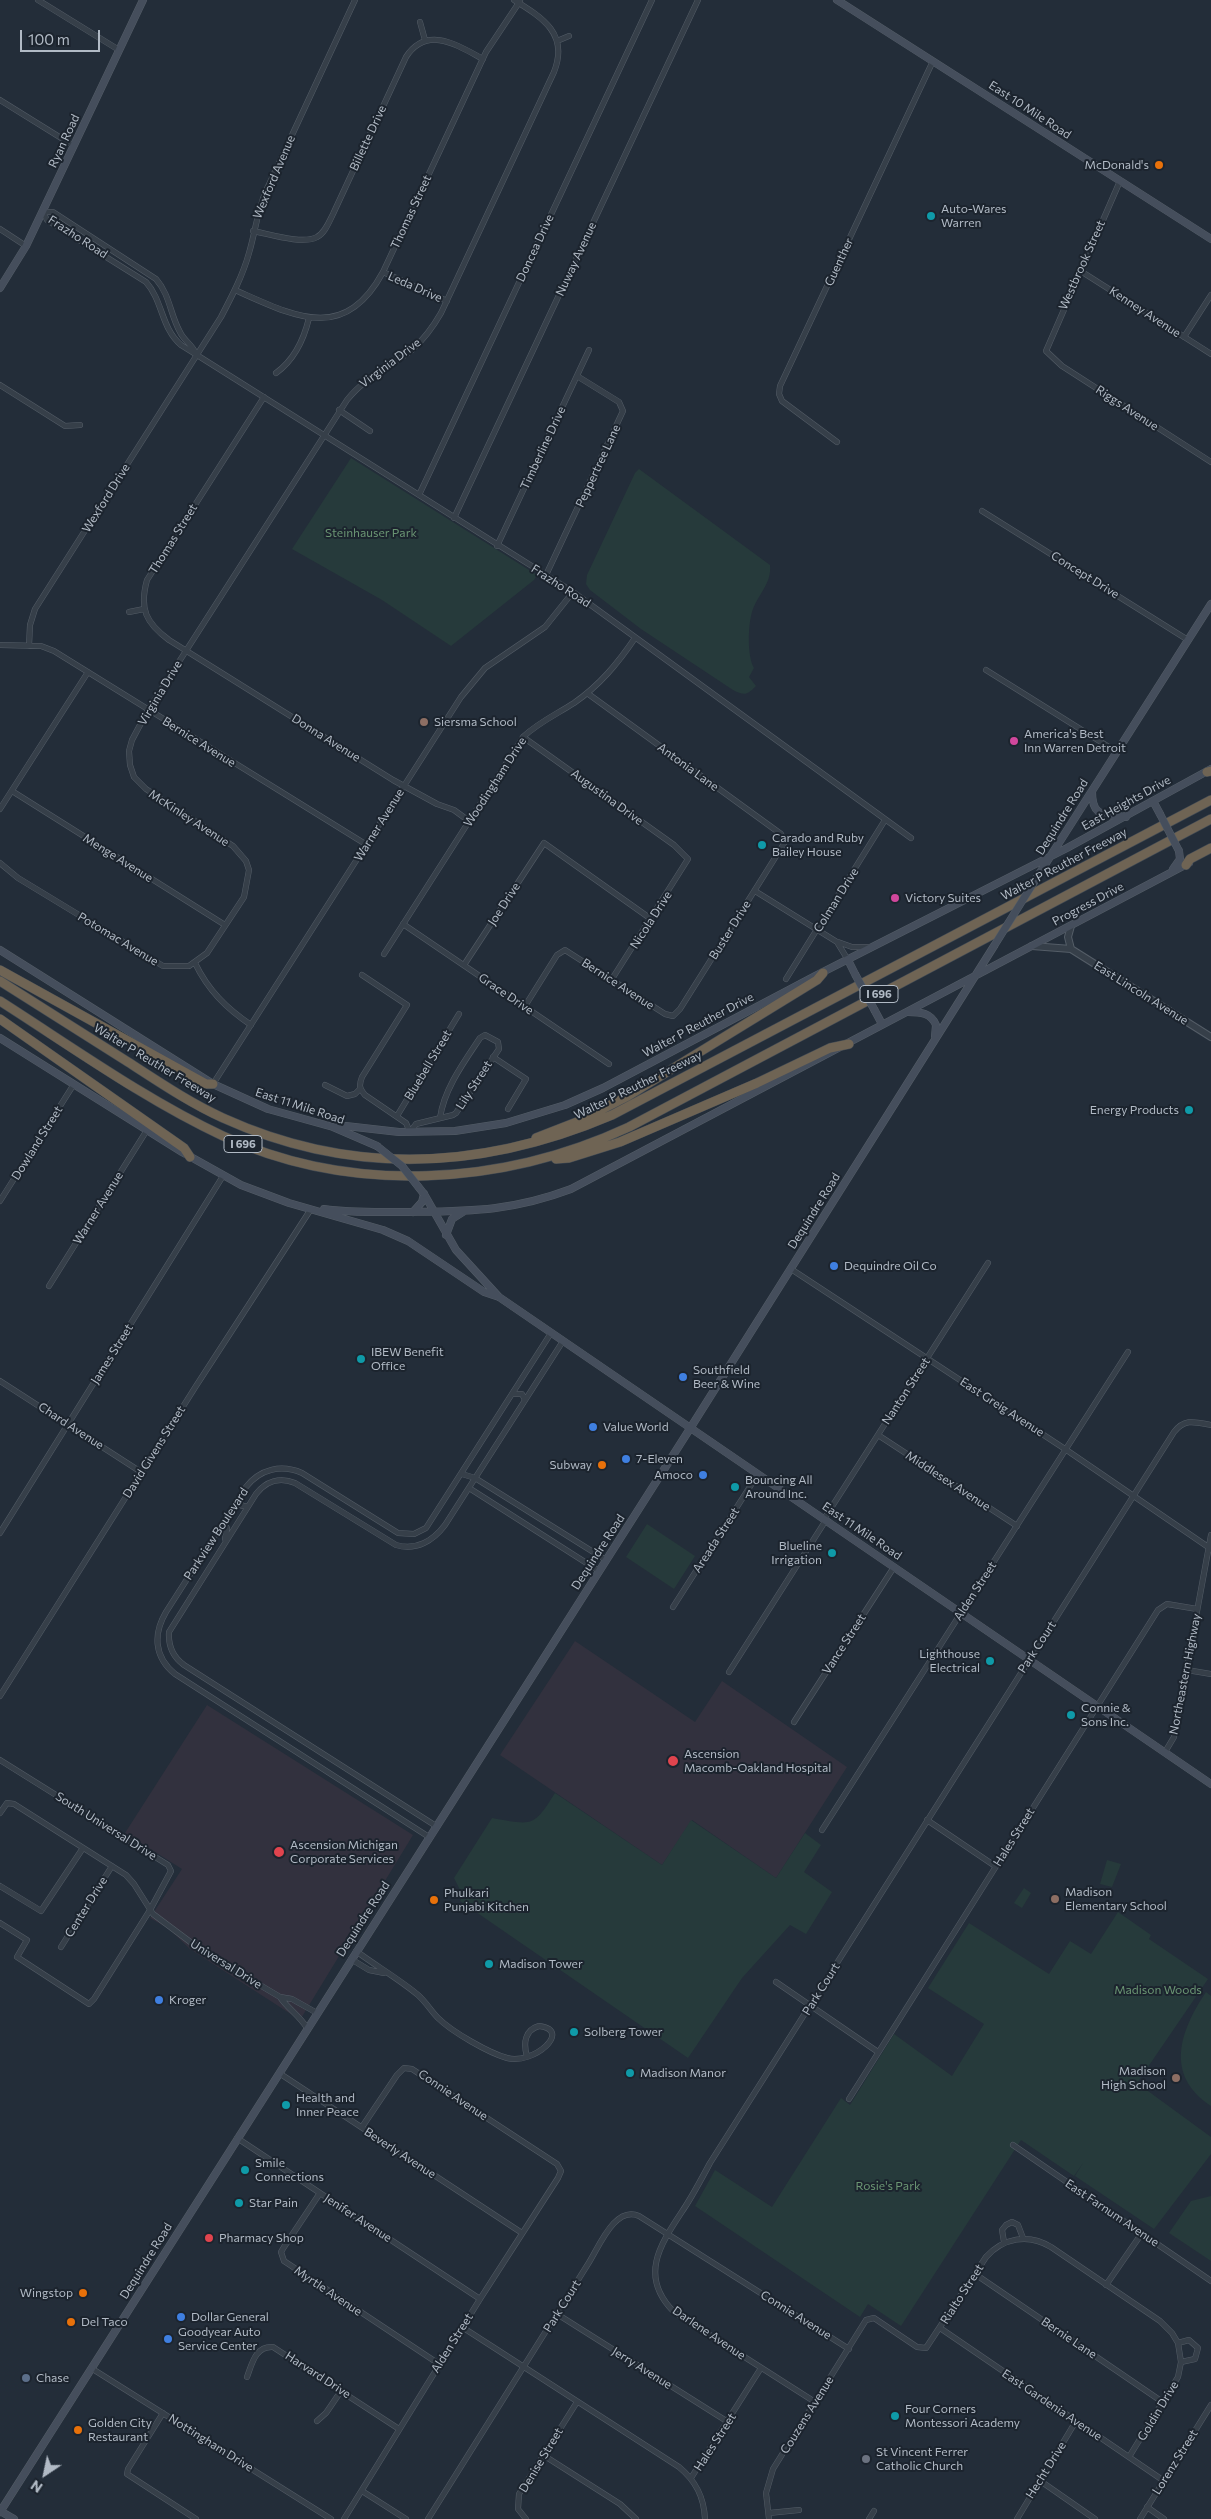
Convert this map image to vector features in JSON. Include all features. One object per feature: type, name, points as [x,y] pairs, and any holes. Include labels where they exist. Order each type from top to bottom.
[{"type":"highway","name":"Walter P Reuther Freeway","points":[[0,981],[187,1099],[222,1117],[268,1136],[327,1151],[390,1160],[460,1158],[506,1150],[562,1135],[619,1112],[1211,800]]},
{"type":"highway","name":"I 696","points":[[0,1001],[180,1114],[225,1137],[279,1157],[351,1172],[407,1176],[465,1174],[512,1167],[543,1160],[597,1141],[629,1127],[1211,819]]},
{"type":"highway","points":[[1186,865],[1190,859],[1211,848]]},
{"type":"highway","points":[[0,970],[206,1084],[213,1084]]},
{"type":"highway","points":[[506,1150],[577,1122],[628,1096],[817,980],[823,973]]},
{"type":"highway","points":[[0,1019],[184,1148],[190,1157]]},
{"type":"highway","points":[[543,1160],[569,1158],[620,1142],[757,1083],[830,1048],[849,1044]]},
{"type":"main road","name":"Ryan Road","points":[[0,288],[26,246],[43,212],[143,0]]},
{"type":"main road","name":"East 10 Mile Road","points":[[837,0],[849,3],[933,62],[1211,239]]},
{"type":"main road","name":"Dequindre Road","points":[[0,2511],[692,1427],[1211,604]]},
{"type":"main road","name":"East Heights Drive","points":[[1051,855],[1210,771]]},
{"type":"main road","points":[[1092,790],[1093,805],[1096,810],[1105,815],[1126,816]]},
{"type":"main road","points":[[1153,801],[1180,851],[1180,859],[1169,873]]},
{"type":"main road","name":"Progress Drive","points":[[975,976],[1169,873],[1211,853]]},
{"type":"main road","name":"Walter P Reuther Drive","points":[[333,1127],[346,1126],[410,1132],[479,1128],[518,1120],[559,1107],[603,1088],[1051,855]]},
{"type":"main road","name":"East 11 Mile Road","points":[[0,950],[213,1084],[268,1109],[333,1127],[377,1146],[402,1166],[424,1194],[446,1235],[468,1265],[499,1297],[692,1427],[1211,1784]]},
{"type":"main road","points":[[848,960],[882,1024]]},
{"type":"main road","points":[[311,1209],[465,1212],[521,1205],[571,1189],[975,976]]},
{"type":"main road","points":[[905,1012],[922,1013],[933,1019],[936,1028],[933,1043]]},
{"type":"main road","name":"East 11 Mile Road","points":[[0,1038],[223,1176],[257,1193],[357,1221],[392,1234],[423,1250],[484,1292],[499,1297]]},
{"type":"main road","points":[[413,1212],[422,1202],[424,1194]]},
{"type":"main road","points":[[446,1235],[452,1219],[465,1212]]},
{"type":"main road","points":[[0,2511],[14,2519]]},
{"type":"street","points":[[38,0],[119,50]]},
{"type":"street","name":"Wexford Avenue","points":[[197,354],[236,290],[249,253],[253,231],[265,193],[355,0]]},
{"type":"street","name":"Doncea Drive","points":[[419,495],[652,0]]},
{"type":"street","name":"Nuway Avenue","points":[[454,518],[698,0]]},
{"type":"street","points":[[519,1],[541,17],[553,32],[557,41],[569,36]]},
{"type":"street","name":"Thomas Street","points":[[236,290],[300,317],[309,318],[331,317],[350,310],[367,297],[383,272],[483,59],[500,27],[519,1]]},
{"type":"street","points":[[420,22],[425,40],[430,38],[447,41],[483,59]]},
{"type":"street","name":"Billette Drive","points":[[253,231],[302,240],[314,238],[321,234],[333,214],[406,57],[417,44],[425,40]]},
{"type":"street","name":"Virginia Drive","points":[[130,765],[129,751],[132,740],[148,710],[339,410],[362,383],[404,356],[427,334],[447,301],[554,72],[558,58],[557,41]]},
{"type":"street","name":"Guenther","points":[[836,442],[782,402],[779,394],[780,386],[933,62]]},
{"type":"street","points":[[0,100],[74,146]]},
{"type":"street","name":"Westbrook Street","points":[[1046,351],[1079,270],[1120,181]]},
{"type":"street","name":"Frazho Road","points":[[197,354],[193,346],[179,332],[166,293],[156,278],[53,212],[43,212],[47,220],[146,282],[156,295],[172,337],[180,345],[573,592],[911,838]]},
{"type":"street","points":[[0,229],[26,246]]},
{"type":"street","name":"Kenney Avenue","points":[[1079,270],[1211,354]]},
{"type":"street","name":"Leda Drive","points":[[383,272],[447,301]]},
{"type":"street","points":[[1184,337],[1211,295]]},
{"type":"street","points":[[276,373],[288,362],[300,345],[309,318]]},
{"type":"street","name":"Timberline Drive","points":[[498,546],[589,350]]},
{"type":"street","name":"Riggs Avenue","points":[[1046,351],[1062,366],[1211,462]]},
{"type":"street","name":"Wexford Drive","points":[[29,646],[30,625],[35,609],[197,354]]},
{"type":"street","name":"Peppertree Lane","points":[[546,575],[623,411],[619,402],[577,376]]},
{"type":"street","points":[[0,385],[66,426],[80,425]]},
{"type":"street","name":"Thomas Street","points":[[144,609],[144,592],[151,573],[264,397]]},
{"type":"street","points":[[339,410],[370,432]]},
{"type":"street","name":"Concept Drive","points":[[982,511],[1188,640]]},
{"type":"street","name":"Warner Avenue","points":[[213,1084],[461,697],[478,675],[500,657],[539,632],[557,615],[573,592]]},
{"type":"street","points":[[129,612],[144,609],[156,630],[186,650]]},
{"type":"street","name":"Woodingham Drive","points":[[384,954],[523,737],[542,721],[587,693],[614,667],[635,638]]},
{"type":"street","name":"Bernice Avenue","points":[[0,645],[47,648],[367,845]]},
{"type":"street","name":"Donna Avenue","points":[[186,650],[404,785],[469,821]]},
{"type":"street","points":[[986,670],[1117,752]]},
{"type":"street","points":[[0,809],[88,672]]},
{"type":"street","name":"Antonia Lane","points":[[587,693],[781,834],[786,842]]},
{"type":"street","name":"Augustina Drive","points":[[523,737],[674,845],[688,860]]},
{"type":"street","name":"McKinley Avenue","points":[[130,765],[138,783],[233,846],[246,861],[249,870],[244,897],[225,925]]},
{"type":"street","name":"Menge Avenue","points":[[12,791],[225,925]]},
{"type":"street","name":"Colman Drive","points":[[786,979],[885,820]]},
{"type":"street","name":"Buster Drive","points":[[672,1016],[680,1009],[786,842]]},
{"type":"street","name":"Joe Drive","points":[[464,965],[544,843],[651,919]]},
{"type":"street","name":"Nicola Drive","points":[[612,980],[688,860]]},
{"type":"street","name":"Potomac Avenue","points":[[0,863],[7,871],[153,962],[172,967],[195,963]]},
{"type":"street","points":[[755,891],[837,942],[856,947],[876,946]]},
{"type":"street","name":"Grace Drive","points":[[403,924],[610,1064]]},
{"type":"street","points":[[225,925],[207,953],[195,963],[216,996],[234,1013],[251,1025]]},
{"type":"street","points":[[1071,926],[1068,941],[1071,950]]},
{"type":"street","points":[[837,942],[848,960]]},
{"type":"street","name":"East Lincoln Avenue","points":[[1032,946],[1071,950],[1211,1037]]},
{"type":"street","name":"Bernice Avenue","points":[[525,1006],[557,955],[565,950],[672,1016]]},
{"type":"street","points":[[325,1085],[346,1096],[355,1094],[360,1089],[362,1077],[408,1005],[362,975]]},
{"type":"street","name":"Bluebell Street","points":[[397,1116],[459,1014]]},
{"type":"street","name":"Lily Street","points":[[410,1132],[416,1124],[440,1118],[456,1113],[499,1048],[498,1042],[485,1035],[480,1038],[450,1087],[440,1118]]},
{"type":"street","points":[[493,1057],[526,1079],[508,1109]]},
{"type":"street","name":"Dowland Street","points":[[0,1202],[74,1084]]},
{"type":"street","points":[[360,1089],[406,1123],[410,1132]]},
{"type":"street","name":"Warner Avenue","points":[[49,1286],[147,1130]]},
{"type":"street","name":"James Street","points":[[0,1533],[223,1176]]},
{"type":"street","name":"David Givens Street","points":[[0,1696],[141,1472],[311,1209]]},
{"type":"street","name":"Nanton Street","points":[[728,1672],[988,1263]]},
{"type":"street","name":"East Greig Avenue","points":[[791,1269],[1065,1449],[1210,1548]]},
{"type":"street","name":"Parkview Boulevard","points":[[429,1837],[176,1674],[166,1666],[159,1652],[157,1634],[166,1612],[239,1498],[256,1477],[274,1469],[296,1471],[394,1531],[409,1535],[426,1528],[446,1501],[551,1333]]},
{"type":"street","name":"Parkview Boulevard","points":[[436,1826],[252,1709],[175,1657],[168,1640],[176,1618],[248,1506],[263,1487],[280,1480],[295,1483],[391,1543],[406,1547],[429,1541],[445,1525],[563,1341]]},
{"type":"street","name":"Alden Street","points":[[822,1830],[1128,1352]]},
{"type":"street","name":"Chard Avenue","points":[[0,1381],[141,1472]]},
{"type":"street","points":[[514,1394],[522,1394],[525,1400]]},
{"type":"street","points":[[503,1412],[509,1417],[514,1416]]},
{"type":"street","name":"Park Court","points":[[428,2519],[619,2218],[626,2214],[634,2214],[668,2234],[810,2005],[1178,1426],[1189,1421],[1211,1426]]},
{"type":"street","name":"Middlesex Avenue","points":[[878,1435],[1017,1526]]},
{"type":"street","points":[[462,1474],[475,1478],[606,1560]]},
{"type":"street","name":"Areada Street","points":[[673,1607],[758,1474]]},
{"type":"street","points":[[312,1493],[318,1483]]},
{"type":"street","points":[[469,1488],[599,1571]]},
{"type":"street","points":[[239,1498],[242,1506],[248,1506]]},
{"type":"street","points":[[446,1501],[450,1506],[456,1508]]},
{"type":"street","points":[[436,1515],[444,1518],[445,1525]]},
{"type":"street","points":[[368,1529],[375,1520]]},
{"type":"street","points":[[223,1523],[227,1528],[224,1544]]},
{"type":"street","name":"Northeastern Highway","points":[[1165,1752],[1174,1737],[1211,1535]]},
{"type":"street","points":[[202,1555],[213,1562]]},
{"type":"street","name":"Vance Street","points":[[794,1722],[894,1566]]},
{"type":"street","name":"Hales Street","points":[[848,2099],[1160,1608],[1168,1604],[1197,1609]]},
{"type":"street","points":[[166,1612],[176,1618]]},
{"type":"street","points":[[1187,1670],[1211,1674]]},
{"type":"street","points":[[245,1719],[252,1709]]},
{"type":"street","name":"South Universal Drive","points":[[0,1760],[168,1866],[170,1875],[94,1999],[88,2004],[17,1957],[27,1940],[0,1923]]},
{"type":"street","points":[[326,1770],[332,1760]]},
{"type":"street","name":"Universal Drive","points":[[0,1813],[7,1803],[14,1804],[130,1879],[150,1910],[201,1950],[280,1997],[292,1999],[317,2013]]},
{"type":"street","points":[[927,1820],[995,1866]]},
{"type":"street","points":[[0,1886],[41,1911],[83,1848]]},
{"type":"street","name":"Center Drive","points":[[61,1947],[112,1866]]},
{"type":"street","points":[[356,1951],[420,1998],[443,2023],[506,2058],[518,2059],[539,2053],[548,2046],[551,2036],[547,2029],[539,2026],[529,2031],[526,2036],[527,2056]]},
{"type":"street","points":[[351,1959],[369,1970],[387,1973]]},
{"type":"street","points":[[776,1982],[878,2052]]},
{"type":"street","name":"Universal Drive","points":[[280,1997],[287,2007],[299,2015],[307,2028]]},
{"type":"street","name":"Connie Avenue","points":[[362,2127],[397,2074],[409,2068],[560,2168]]},
{"type":"street","name":"Beverly Avenue","points":[[278,2073],[522,2233]]},
{"type":"street","name":"Jenifer Avenue","points":[[237,2138],[480,2299]]},
{"type":"street","name":"East Farnum Avenue","points":[[1014,2145],[1211,2280]]},
{"type":"street","name":"Alden Street","points":[[344,2519],[462,2327],[558,2178],[560,2168]]},
{"type":"street","name":"Myrtle Avenue","points":[[320,2193],[281,2252],[284,2261],[439,2364]]},
{"type":"street","name":"Rialto Street","points":[[1004,2242],[1002,2230],[1012,2222],[1020,2228],[1023,2238]]},
{"type":"street","points":[[1106,2285],[1142,2233]]},
{"type":"street","name":"Connie Avenue","points":[[668,2234],[849,2349]]},
{"type":"street","name":"Darlene Avenue","points":[[668,2234],[660,2248],[655,2267],[658,2289],[665,2301],[680,2317],[815,2402]]},
{"type":"street","name":"Rialto Street","points":[[923,2349],[929,2345],[990,2253],[1004,2242],[1023,2238],[1045,2243],[1106,2285]]},
{"type":"street","name":"Bernie Lane","points":[[975,2274],[1164,2403]]},
{"type":"street","name":"Goldin Drive","points":[[1106,2285],[1160,2321],[1172,2332],[1178,2343],[1181,2362],[1178,2377],[1164,2403],[1129,2458]]},
{"type":"street","name":"Jerry Avenue","points":[[557,2314],[728,2422]]},
{"type":"street","name":"Couzens Avenue","points":[[769,2516],[766,2493],[769,2477],[865,2322],[870,2318],[878,2320],[923,2349]]},
{"type":"street","points":[[462,2327],[523,2368],[671,2461],[691,2478]]},
{"type":"street","name":"East Gardenia Avenue","points":[[940,2328],[1164,2481]]},
{"type":"street","points":[[1178,2343],[1189,2340],[1198,2348],[1195,2359],[1181,2362]]},
{"type":"street","name":"Harvard Drive","points":[[247,2378],[258,2352],[266,2346],[273,2347],[399,2429]]},
{"type":"street","name":"Nottingham Drive","points":[[91,2368],[331,2519]]},
{"type":"street","name":"Hales Street","points":[[706,2519],[703,2500],[691,2478],[761,2368]]},
{"type":"street","points":[[317,2421],[326,2413],[341,2391]]},
{"type":"street","name":"Denise Street","points":[[526,2519],[518,2509],[518,2499],[543,2455],[577,2402]]},
{"type":"street","name":"Lorenz Street","points":[[1140,2519],[1211,2405]]},
{"type":"street","points":[[163,2414],[128,2469],[127,2474],[196,2519]]},
{"type":"street","name":"Hecht Drive","points":[[1017,2519],[1076,2421]]},
{"type":"street","points":[[543,2455],[620,2504],[636,2519]]},
{"type":"street","points":[[1039,2480],[1095,2519]]},
{"type":"street","points":[[362,2491],[406,2519]]},
{"type":"street","points":[[1147,2507],[1164,2519]]},
{"type":"street","points":[[769,2516],[799,2510]]},
{"type":"street","points":[[869,2519],[874,2511]]},
{"type":"shaded area","name":"Ascension Macomb-Oakland Hospital","points":[[575,1641],[695,1722],[722,1681],[847,1767],[776,1878],[692,1820],[662,1865],[500,1755]]},
{"type":"shaded area","name":"Ascension Michigan Corporate Services","points":[[207,1705],[413,1835],[300,2020],[190,1949],[169,1929],[150,1918],[182,1869],[125,1833]]},
{"type":"green space","name":"Steinhauser Park","points":[[351,458],[537,575],[534,580],[451,646],[382,600],[292,549]]},
{"type":"green space","points":[[639,469],[770,565],[767,584],[752,612],[749,648],[754,668],[749,677],[756,686],[748,693],[743,694],[733,690],[641,629],[590,590],[586,584],[587,575],[635,473]]},
{"type":"green space","points":[[647,1524],[695,1556],[674,1589],[626,1557]]},
{"type":"green space","points":[[555,1793],[662,1865],[691,1820],[776,1878],[805,1833],[821,1845],[804,1872],[832,1892],[806,1934],[790,1925],[742,1978],[688,2058],[460,1901],[463,1896],[454,1878],[492,1818],[516,1822],[531,1821],[542,1813]]},
{"type":"green space","points":[[1107,1860],[1121,1864],[1112,1887],[1100,1884]]},
{"type":"green space","points":[[1024,1888],[1031,1893],[1022,1908],[1014,1903]]},
{"type":"green space","name":"Rosie's Park","points":[[1118,1912],[1151,1935],[1149,1939],[1208,1979],[1137,2083],[1211,2137],[1211,2154],[1154,2229],[1075,2176],[1083,2163],[1074,2176],[1021,2140],[901,2326],[868,2304],[860,2317],[695,2206],[715,2170],[772,2207],[841,2098],[850,2105],[894,2034],[952,2076],[984,2024],[928,1988],[969,1923],[1049,1974],[1070,1941],[1091,1954]]},
{"type":"green space","points":[[1206,1992],[1211,1996],[1211,2106],[1196,2094],[1187,2081],[1182,2067],[1181,2052],[1189,2022]]},
{"type":"green space","points":[[1211,2196],[1211,2261],[1169,2233],[1191,2201]]},
{"type":"place","name":"McDonald's","points":[[1159,165]]},
{"type":"place","name":"Auto-Wares Warren","points":[[931,216]]},
{"type":"place","name":"Siersma School","points":[[424,722]]},
{"type":"place","name":"America's Best Inn Warren Detroit","points":[[1014,741]]},
{"type":"place","name":"Carado and Ruby Bailey House","points":[[762,845]]},
{"type":"place","name":"Victory Suites","points":[[895,898]]},
{"type":"place","name":"Energy Products","points":[[1189,1110]]},
{"type":"place","name":"Dequindre Oil Co","points":[[834,1266]]},
{"type":"place","name":"IBEW Benefit Office","points":[[361,1359]]},
{"type":"place","name":"Southfield Beer & Wine","points":[[683,1377]]},
{"type":"place","name":"Value World","points":[[593,1427]]},
{"type":"place","name":"7-Eleven","points":[[626,1459]]},
{"type":"place","name":"Subway","points":[[602,1465]]},
{"type":"place","name":"Amoco","points":[[703,1475]]},
{"type":"place","name":"Bouncing All Around Inc.","points":[[735,1487]]},
{"type":"place","name":"Blueline Irrigation","points":[[832,1553]]},
{"type":"place","name":"Lighthouse Electrical","points":[[990,1661]]},
{"type":"place","name":"Connie & Sons Inc.","points":[[1071,1715]]},
{"type":"place","name":"Ascension Macomb-Oakland Hospital","points":[[673,1761]]},
{"type":"place","name":"Ascension Michigan Corporate Services","points":[[279,1852]]},
{"type":"place","name":"Madison Elementary School","points":[[1055,1899]]},
{"type":"place","name":"Phulkari Punjabi Kitchen","points":[[434,1900]]},
{"type":"place","name":"Madison Tower","points":[[489,1964]]},
{"type":"place","name":"Kroger","points":[[159,2000]]},
{"type":"place","name":"Solberg Tower","points":[[574,2032]]},
{"type":"place","name":"Madison Manor","points":[[630,2073]]},
{"type":"place","name":"Madison High School","points":[[1176,2078]]},
{"type":"place","name":"Health and Inner Peace","points":[[286,2105]]},
{"type":"place","name":"Smile Connections","points":[[245,2170]]},
{"type":"place","name":"Star Pain","points":[[239,2203]]},
{"type":"place","name":"Pharmacy Shop","points":[[209,2238]]},
{"type":"place","name":"Wingstop","points":[[83,2293]]},
{"type":"place","name":"Dollar General","points":[[181,2317]]},
{"type":"place","name":"Del Taco","points":[[71,2322]]},
{"type":"place","name":"Goodyear Auto Service Center","points":[[168,2339]]},
{"type":"place","name":"Chase","points":[[26,2378]]},
{"type":"place","name":"Four Corners Montessori Academy","points":[[895,2416]]},
{"type":"place","name":"Golden City Restaurant","points":[[78,2430]]},
{"type":"place","name":"St Vincent Ferrer Catholic Church","points":[[866,2459]]},
{"type":"park label","name":"Madison Woods","points":[[1158,1990]]}]
